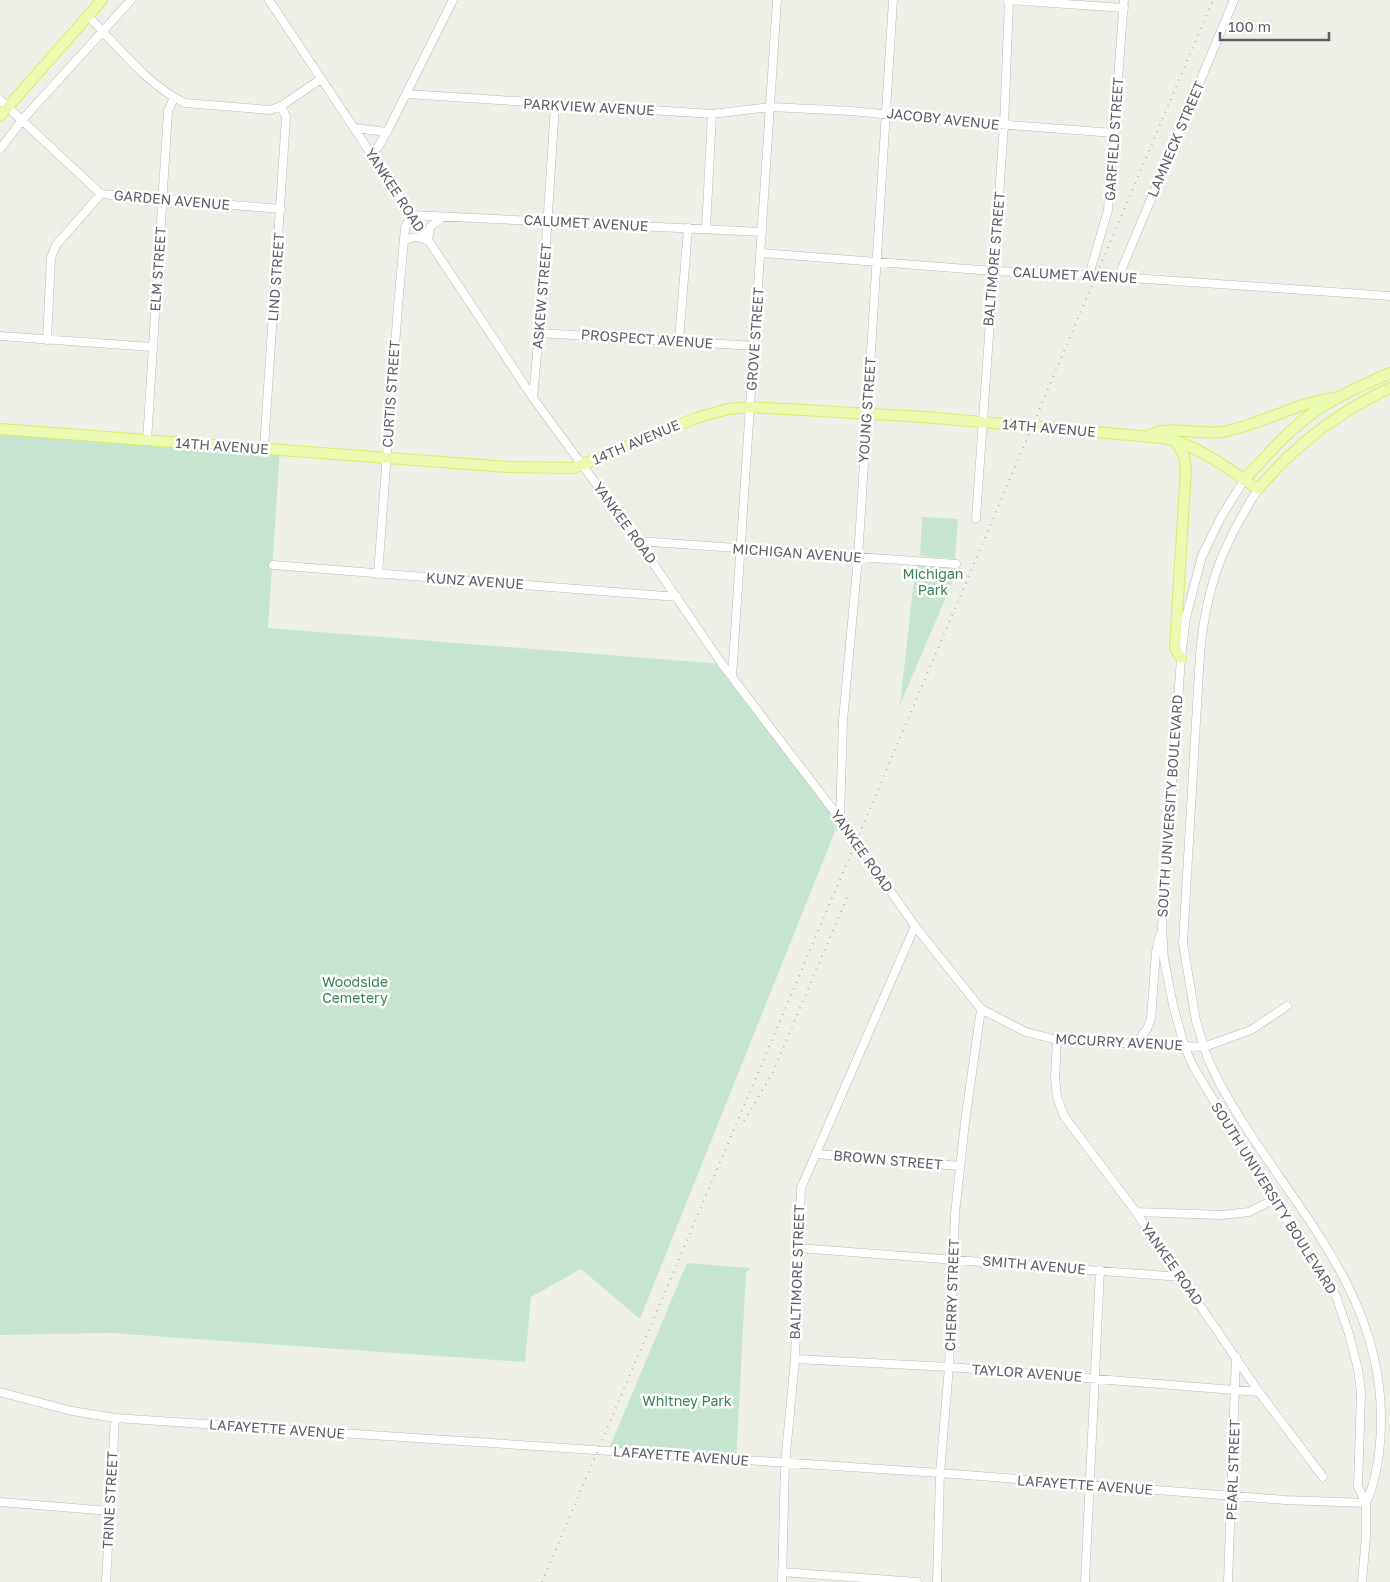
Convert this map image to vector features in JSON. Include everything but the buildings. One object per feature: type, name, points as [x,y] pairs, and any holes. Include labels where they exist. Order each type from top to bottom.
[{"type":"main road","points":[[0,116],[4,104],[102,0]]},
{"type":"main road","name":"SOUTH UNIVERSITY BOULEVARD","points":[[1244,480],[1284,437],[1316,410],[1390,373]]},
{"type":"main road","name":"SOUTH UNIVERSITY BOULEVARD","points":[[1258,489],[1284,460],[1331,419],[1390,388]]},
{"type":"main road","points":[[1146,437],[1158,431],[1206,433],[1233,430],[1260,423],[1320,399],[1337,398]]},
{"type":"main road","name":"14TH AVENUE","points":[[0,429],[508,467],[565,469],[583,465],[696,418],[728,409],[750,407],[866,413],[1176,441],[1208,455],[1258,489]]},
{"type":"main road","points":[[1176,441],[1184,456],[1186,469],[1175,648],[1181,658]]},
{"type":"street","points":[[0,149],[23,119],[104,32],[131,0]]},
{"type":"street","name":"YANKEE ROAD","points":[[269,0],[533,398],[638,541],[732,677],[840,820],[915,926],[981,1009]]},
{"type":"street","points":[[371,152],[378,147],[387,132],[453,0]]},
{"type":"street","name":"GROVE STREET","points":[[732,677],[778,0]]},
{"type":"street","name":"YOUNG STREET","points":[[840,820],[843,720],[858,558],[893,0]]},
{"type":"street","points":[[1009,0],[1124,4]]},
{"type":"street","name":"BALTIMORE STREET","points":[[976,518],[981,423],[1004,125],[1009,0]]},
{"type":"street","name":"LAMNECK STREET","points":[[1118,278],[1234,0]]},
{"type":"street","name":"GARFIELD STREET","points":[[1089,275],[1108,210],[1124,4]]},
{"type":"street","points":[[88,16],[148,77],[174,98],[185,103],[270,110],[281,106],[321,79]]},
{"type":"street","name":"PARKVIEW AVENUE","points":[[407,94],[712,114],[771,107]]},
{"type":"street","name":"ELM STREET","points":[[147,441],[168,110],[174,98]]},
{"type":"street","name":"GARDEN AVENUE","points":[[4,104],[23,119],[101,194],[281,209]]},
{"type":"street","name":"ASKEW STREET","points":[[533,398],[548,221],[554,105]]},
{"type":"street","name":"LIND STREET","points":[[264,448],[286,117],[281,106]]},
{"type":"street","name":"JACOBY AVENUE","points":[[771,107],[885,113],[1004,125],[1114,133]]},
{"type":"street","points":[[706,229],[712,114]]},
{"type":"street","points":[[354,128],[387,132]]},
{"type":"street","points":[[47,340],[51,258],[56,245],[101,194]]},
{"type":"street","name":"CALUMET AVENUE","points":[[411,215],[762,232]]},
{"type":"street","name":"CURTIS STREET","points":[[378,574],[405,228],[411,215]]},
{"type":"street","points":[[404,242],[417,236],[428,241],[430,227],[443,217]]},
{"type":"street","points":[[679,341],[688,228]]},
{"type":"street","name":"CALUMET AVENUE","points":[[761,253],[878,260],[993,271],[1089,275],[1390,296]]},
{"type":"street","name":"PROSPECT AVENUE","points":[[539,333],[755,346]]},
{"type":"street","points":[[0,336],[152,347]]},
{"type":"street","name":"SOUTH UNIVERSITY BOULEVARD","points":[[1244,480],[1220,519],[1199,566],[1186,617],[1181,658],[1162,928],[1169,984],[1184,1045],[1204,1086],[1273,1200],[1336,1296],[1358,1369],[1361,1392],[1358,1487],[1366,1503]]},
{"type":"street","name":"SOUTH UNIVERSITY BOULEVARD","points":[[1258,489],[1230,537],[1220,559],[1208,599],[1201,644],[1183,943],[1190,998],[1204,1047],[1228,1098],[1341,1271],[1359,1306],[1367,1328],[1380,1394],[1381,1432],[1376,1474],[1366,1503]]},
{"type":"street","name":"MICHIGAN AVENUE","points":[[638,541],[956,564]]},
{"type":"street","name":"KUNZ AVENUE","points":[[273,565],[677,597]]},
{"type":"street","name":"BALTIMORE STREET","points":[[782,1582],[785,1464],[795,1359],[801,1188],[915,926]]},
{"type":"street","points":[[1137,1042],[1147,1029],[1151,1019],[1156,952],[1162,928]]},
{"type":"street","points":[[1204,1047],[1251,1030],[1287,1006]]},
{"type":"street","name":"MCCURRY AVENUE","points":[[981,1009],[1026,1032],[1057,1040],[1137,1042],[1204,1047]]},
{"type":"street","name":"CHERRY STREET","points":[[937,1582],[940,1473],[949,1367],[959,1166],[981,1009]]},
{"type":"street","name":"YANKEE ROAD","points":[[1057,1040],[1055,1078],[1057,1096],[1064,1116],[1136,1212],[1259,1392],[1323,1477]]},
{"type":"street","name":"BROWN STREET","points":[[817,1154],[959,1166]]},
{"type":"street","points":[[1136,1212],[1222,1215],[1249,1212],[1273,1200]]},
{"type":"street","name":"SMITH AVENUE","points":[[798,1248],[954,1258],[1181,1277]]},
{"type":"street","points":[[1085,1582],[1100,1270]]},
{"type":"street","name":"PEARL STREET","points":[[1228,1582],[1236,1358]]},
{"type":"street","name":"TAYLOR AVENUE","points":[[795,1359],[949,1367],[1259,1392]]},
{"type":"street","name":"LAFAYETTE AVENUE","points":[[0,1392],[72,1411],[114,1418],[940,1473],[1232,1496],[1366,1503]]},
{"type":"street","name":"TRINE STREET","points":[[106,1582],[114,1418]]},
{"type":"street","points":[[0,1502],[110,1511]]},
{"type":"street","points":[[1362,1582],[1366,1536],[1366,1503]]},
{"type":"street","points":[[782,1572],[917,1582]]},
{"type":"green space","name":"Woodside Cemetery","points":[[0,429],[280,450],[268,628],[722,664],[840,819],[640,1319],[581,1269],[531,1297],[525,1362],[111,1333],[0,1335]]},
{"type":"green space","points":[[922,517],[958,519],[955,559],[920,556]]},
{"type":"green space","name":"Michigan Park","points":[[916,563],[956,564],[955,576],[900,705]]},
{"type":"green space","name":"Whitney Park","points":[[687,1263],[751,1268],[746,1272],[736,1461],[608,1451]]},
{"type":"railway","points":[[542,1582],[1213,0]]},
{"type":"railway","points":[[744,1121],[772,1074],[849,893]]}]
